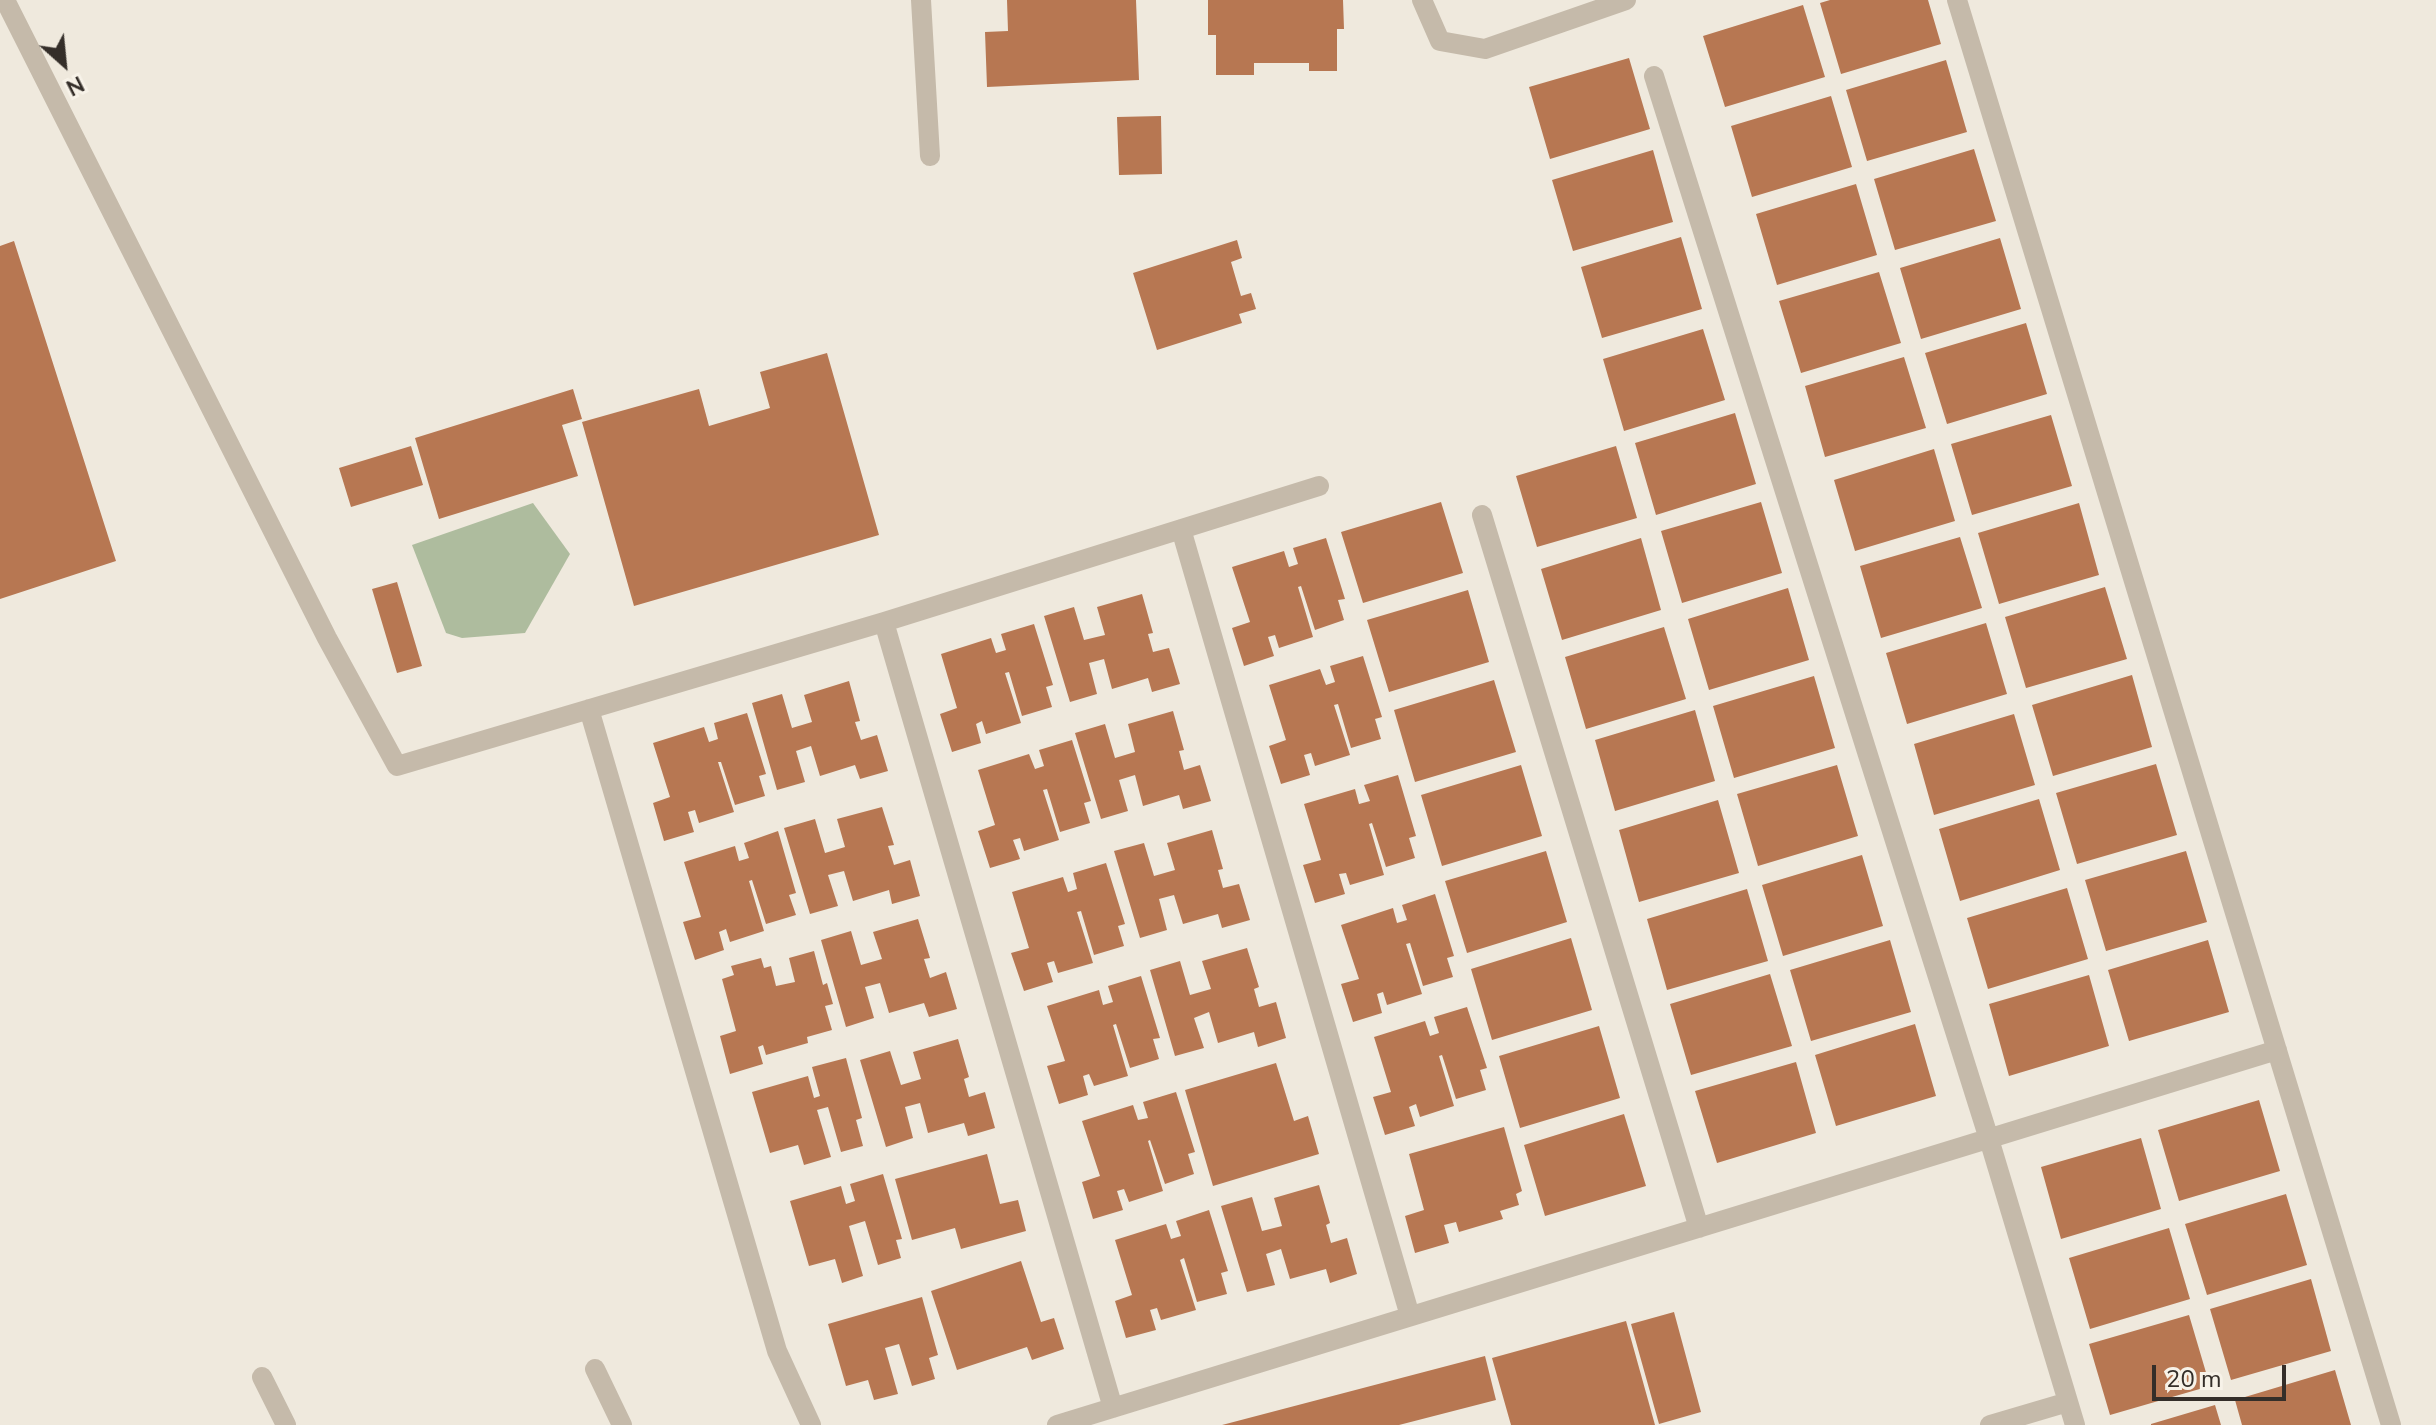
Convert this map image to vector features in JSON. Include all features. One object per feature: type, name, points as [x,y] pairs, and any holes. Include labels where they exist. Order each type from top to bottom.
[{"type":"street","points":[[5,0],[327,638],[397,766],[884,622],[1319,486]]},
{"type":"street","points":[[921,0],[930,156]]},
{"type":"street","points":[[1422,0],[1440,41],[1485,49],[1626,0]]},
{"type":"street","points":[[1957,0],[2391,1425]]},
{"type":"street","points":[[1654,76],[1989,1139],[2075,1425]]},
{"type":"street","points":[[1482,515],[1699,1228]]},
{"type":"street","points":[[1181,529],[1410,1316]]},
{"type":"street","points":[[884,622],[1113,1408]]},
{"type":"street","points":[[589,709],[777,1351],[811,1425]]},
{"type":"street","points":[[1057,1425],[2277,1050]]},
{"type":"street","points":[[595,1369],[622,1425]]},
{"type":"street","points":[[262,1377],[286,1425]]},
{"type":"street","points":[[1990,1425],[2068,1402]]},
{"type":"green space","points":[[533,503],[570,554],[525,633],[462,638],[446,633],[412,545]]},
{"type":"building","points":[[1007,0],[1136,0],[1139,80],[987,87],[985,32],[1008,31]]},
{"type":"building","points":[[1208,0],[1343,0],[1344,29],[1337,29],[1337,71],[1309,71],[1309,63],[1254,63],[1254,75],[1216,75],[1216,35],[1208,35]]},
{"type":"building","points":[[1830,0],[1928,0],[1941,44],[1841,74],[1820,3]]},
{"type":"building","points":[[1803,5],[1825,77],[1725,107],[1703,36]]},
{"type":"building","points":[[1629,58],[1650,129],[1550,159],[1529,87]]},
{"type":"building","points":[[1946,60],[1967,132],[1867,161],[1846,90]]},
{"type":"building","points":[[1831,96],[1852,167],[1752,197],[1731,126]]},
{"type":"building","points":[[1161,116],[1162,174],[1119,175],[1117,117]]},
{"type":"building","points":[[1974,149],[1996,221],[1895,250],[1874,179]]},
{"type":"building","points":[[1653,150],[1673,222],[1573,251],[1552,180]]},
{"type":"building","points":[[1856,184],[1877,255],[1777,285],[1756,214]]},
{"type":"building","points":[[1681,237],[1702,309],[1602,338],[1581,267]]},
{"type":"building","points":[[2000,238],[2021,309],[1921,339],[1900,268]]},
{"type":"building","points":[[1237,240],[1242,258],[1231,262],[1241,296],[1251,293],[1256,309],[1239,314],[1242,323],[1157,350],[1133,273]]},
{"type":"building","points":[[14,241],[116,561],[0,599],[0,246]]},
{"type":"building","points":[[1879,272],[1901,343],[1801,373],[1779,301]]},
{"type":"building","points":[[2026,323],[2047,394],[1947,424],[1925,353]]},
{"type":"building","points":[[1703,329],[1725,400],[1624,431],[1603,359]]},
{"type":"building","points":[[827,353],[879,535],[634,606],[582,422],[699,389],[709,426],[770,408],[760,372]]},
{"type":"building","points":[[1904,357],[1926,428],[1825,457],[1805,386]]},
{"type":"building","points":[[573,389],[582,419],[562,425],[578,476],[439,519],[415,438]]},
{"type":"building","points":[[1735,413],[1756,484],[1656,515],[1635,443]]},
{"type":"building","points":[[2051,415],[2072,486],[1972,515],[1951,444]]},
{"type":"building","points":[[411,446],[423,485],[351,507],[339,468]]},
{"type":"building","points":[[1616,446],[1637,518],[1537,547],[1516,476]]},
{"type":"building","points":[[1934,449],[1955,521],[1855,551],[1834,480]]},
{"type":"building","points":[[1441,502],[1463,573],[1363,603],[1341,532]]},
{"type":"building","points":[[1761,502],[1782,573],[1682,603],[1661,531]]},
{"type":"building","points":[[2079,503],[2099,575],[1999,604],[1978,533]]},
{"type":"building","points":[[1960,537],[1982,608],[1881,638],[1860,566]]},
{"type":"building","points":[[1326,538],[1345,599],[1338,600],[1344,620],[1315,630],[1301,586],[1298,587],[1313,637],[1279,648],[1275,635],[1268,637],[1274,656],[1244,666],[1232,628],[1250,622],[1232,567],[1284,551],[1289,567],[1298,564],[1293,548]]},
{"type":"building","points":[[1641,538],[1661,610],[1562,640],[1541,569]]},
{"type":"building","points":[[397,582],[422,666],[397,673],[372,589]]},
{"type":"building","points":[[2105,587],[2127,659],[2026,688],[2005,617]]},
{"type":"building","points":[[1788,588],[1809,660],[1709,690],[1688,619]]},
{"type":"building","points":[[1468,590],[1489,662],[1389,692],[1367,620]]},
{"type":"building","points":[[1142,594],[1153,633],[1148,634],[1153,652],[1169,648],[1180,684],[1152,692],[1148,678],[1112,689],[1104,659],[1089,663],[1097,694],[1070,702],[1044,616],[1074,607],[1084,640],[1105,635],[1097,607]]},
{"type":"building","points":[[1986,623],[2007,694],[1907,724],[1886,653]]},
{"type":"building","points":[[1034,624],[1053,685],[1046,687],[1052,707],[1022,716],[1009,672],[1005,673],[1021,723],[986,734],[982,721],[976,724],[981,743],[952,752],[940,714],[957,708],[941,654],[991,638],[996,653],[1006,650],[1001,634]]},
{"type":"building","points":[[1664,627],[1686,699],[1586,729],[1565,657]]},
{"type":"building","points":[[1363,656],[1382,717],[1375,719],[1381,739],[1351,748],[1338,704],[1334,705],[1350,755],[1315,766],[1311,753],[1304,755],[1310,775],[1281,784],[1269,746],[1286,740],[1269,685],[1320,669],[1326,685],[1335,682],[1330,666]]},
{"type":"building","points":[[2132,675],[2152,747],[2053,776],[2032,705]]},
{"type":"building","points":[[1814,676],[1835,748],[1734,778],[1713,706]]},
{"type":"building","points":[[1494,680],[1516,752],[1415,782],[1394,710]]},
{"type":"building","points":[[849,681],[860,721],[855,722],[861,740],[877,735],[888,771],[860,779],[855,765],[820,776],[811,746],[796,751],[805,782],[777,790],[752,703],[782,694],[792,728],[812,722],[804,695]]},
{"type":"building","points":[[1695,710],[1715,781],[1615,811],[1595,740]]},
{"type":"building","points":[[1173,711],[1184,750],[1179,751],[1184,770],[1200,765],[1211,801],[1183,809],[1179,795],[1143,806],[1135,775],[1119,780],[1128,811],[1101,819],[1075,733],[1105,724],[1115,758],[1135,752],[1128,724]]},
{"type":"building","points":[[747,713],[766,774],[759,776],[765,796],[735,805],[721,762],[718,762],[734,812],[699,823],[695,810],[688,812],[694,832],[664,841],[653,803],[670,797],[653,743],[704,727],[709,742],[718,739],[714,723]]},
{"type":"building","points":[[2014,714],[2035,785],[1934,815],[1914,744]]},
{"type":"building","points":[[1072,740],[1091,801],[1084,803],[1090,823],[1060,832],[1047,789],[1043,790],[1059,840],[1024,851],[1020,838],[1013,840],[1020,859],[990,868],[978,831],[995,825],[978,770],[1029,754],[1035,769],[1044,766],[1039,750]]},
{"type":"building","points":[[2156,764],[2177,835],[2077,864],[2056,793]]},
{"type":"building","points":[[1521,765],[1542,836],[1442,866],[1421,795]]},
{"type":"building","points":[[1837,765],[1858,836],[1758,866],[1737,794]]},
{"type":"building","points":[[1398,775],[1416,836],[1409,838],[1415,858],[1386,867],[1372,823],[1369,824],[1384,875],[1350,885],[1346,873],[1339,874],[1345,894],[1315,903],[1303,865],[1321,860],[1304,804],[1355,789],[1359,804],[1370,801],[1364,785]]},
{"type":"building","points":[[2039,799],[2060,870],[1960,901],[1939,829]]},
{"type":"building","points":[[1718,800],[1739,873],[1639,902],[1619,830]]},
{"type":"building","points":[[882,807],[894,845],[888,846],[894,865],[910,860],[920,896],[892,904],[889,890],[853,901],[844,871],[828,875],[838,906],[810,914],[784,828],[815,819],[825,853],[845,847],[837,819]]},
{"type":"building","points":[[1212,830],[1223,869],[1218,870],[1223,888],[1239,884],[1250,920],[1222,928],[1218,914],[1183,924],[1174,895],[1159,899],[1167,930],[1140,938],[1114,851],[1144,843],[1154,876],[1175,870],[1167,843]]},
{"type":"building","points":[[778,831],[796,893],[789,895],[796,915],[766,924],[752,880],[749,881],[764,931],[730,942],[726,929],[719,932],[724,950],[695,960],[683,922],[701,917],[684,862],[735,846],[739,861],[749,858],[744,843]]},
{"type":"building","points":[[1546,851],[1567,922],[1467,953],[1445,881]]},
{"type":"building","points":[[2186,851],[2207,922],[2106,951],[2085,880]]},
{"type":"building","points":[[1862,855],[1883,926],[1783,956],[1762,885]]},
{"type":"building","points":[[1106,863],[1125,924],[1118,926],[1124,946],[1094,955],[1081,911],[1077,912],[1093,963],[1058,973],[1054,961],[1047,963],[1053,982],[1024,991],[1011,953],[1029,948],[1012,892],[1063,877],[1068,892],[1077,889],[1073,873]]},
{"type":"building","points":[[2067,888],[2088,959],[1988,989],[1967,918]]},
{"type":"building","points":[[1747,889],[1768,961],[1667,990],[1647,919]]},
{"type":"building","points":[[1435,894],[1454,956],[1447,958],[1453,977],[1423,986],[1410,943],[1406,944],[1422,994],[1387,1005],[1383,992],[1377,994],[1382,1013],[1353,1022],[1341,984],[1359,979],[1341,925],[1393,908],[1397,923],[1407,920],[1402,905]]},
{"type":"building","points":[[918,919],[930,958],[924,959],[930,978],[946,972],[957,1009],[929,1017],[924,1003],[889,1013],[880,983],[865,987],[874,1018],[846,1027],[821,940],[851,931],[861,965],[882,959],[873,932]]},
{"type":"building","points":[[1571,938],[1592,1010],[1492,1040],[1471,969]]},
{"type":"building","points":[[1890,940],[1911,1012],[1811,1041],[1790,970]]},
{"type":"building","points":[[2208,940],[2229,1012],[2129,1041],[2108,970]]},
{"type":"building","points":[[1247,948],[1259,987],[1254,989],[1259,1007],[1276,1002],[1286,1038],[1258,1047],[1254,1032],[1218,1043],[1209,1012],[1194,1018],[1204,1048],[1175,1056],[1150,970],[1180,961],[1190,995],[1211,989],[1202,961]]},
{"type":"building","points":[[814,951],[823,985],[827,983],[833,1004],[825,1006],[832,1030],[807,1037],[808,1043],[766,1055],[763,1045],[758,1047],[763,1064],[730,1074],[720,1036],[736,1031],[722,979],[734,975],[731,966],[761,958],[764,968],[771,966],[776,986],[795,982],[789,958]]},
{"type":"building","points":[[1770,974],[1792,1046],[1691,1075],[1670,1004]]},
{"type":"building","points":[[2089,975],[2109,1046],[2009,1076],[1989,1004]]},
{"type":"building","points":[[1141,976],[1160,1038],[1153,1039],[1159,1059],[1130,1068],[1116,1024],[1113,1025],[1128,1076],[1094,1086],[1089,1074],[1083,1076],[1088,1095],[1059,1104],[1047,1066],[1065,1061],[1047,1006],[1099,990],[1103,1005],[1113,1002],[1108,986]]},
{"type":"building","points":[[1467,1007],[1487,1068],[1480,1070],[1486,1090],[1456,1099],[1442,1055],[1439,1056],[1454,1106],[1420,1117],[1416,1104],[1409,1107],[1415,1126],[1385,1135],[1373,1097],[1391,1092],[1374,1037],[1425,1021],[1430,1036],[1439,1033],[1434,1017]]},
{"type":"building","points":[[1915,1024],[1936,1096],[1836,1126],[1815,1055]]},
{"type":"building","points":[[1599,1026],[1620,1098],[1520,1128],[1499,1056]]},
{"type":"building","points":[[958,1039],[969,1077],[964,1079],[969,1097],[985,1092],[995,1128],[968,1136],[964,1123],[928,1133],[920,1103],[905,1107],[913,1138],[886,1147],[860,1060],[890,1051],[901,1085],[921,1079],[913,1052]]},
{"type":"building","points":[[846,1058],[862,1118],[856,1120],[863,1146],[841,1152],[828,1107],[817,1110],[831,1157],[804,1165],[798,1145],[770,1153],[752,1092],[808,1076],[814,1098],[820,1096],[812,1067]]},
{"type":"building","points":[[1796,1062],[1816,1133],[1717,1163],[1695,1091]]},
{"type":"building","points":[[1276,1063],[1294,1121],[1308,1116],[1319,1154],[1213,1186],[1185,1090]]},
{"type":"building","points":[[1176,1092],[1195,1152],[1188,1154],[1194,1174],[1165,1184],[1150,1140],[1163,1191],[1129,1202],[1124,1189],[1117,1191],[1123,1210],[1093,1219],[1082,1182],[1100,1176],[1082,1121],[1133,1105],[1138,1120],[1148,1118],[1143,1102]]},
{"type":"building","points":[[2259,1100],[2280,1171],[2179,1201],[2158,1130]]},
{"type":"building","points":[[1624,1114],[1646,1186],[1545,1216],[1524,1145]]},
{"type":"building","points":[[1504,1127],[1522,1191],[1516,1194],[1519,1205],[1500,1211],[1503,1219],[1459,1232],[1456,1222],[1444,1225],[1449,1243],[1415,1253],[1405,1216],[1424,1210],[1409,1154]]},
{"type":"building","points":[[2141,1138],[2161,1209],[2061,1239],[2041,1167]]},
{"type":"building","points":[[987,1154],[1000,1204],[1018,1200],[1026,1231],[961,1249],[955,1228],[912,1240],[895,1179]]},
{"type":"building","points":[[883,1174],[902,1239],[896,1240],[901,1258],[878,1265],[865,1221],[849,1226],[863,1276],[842,1283],[835,1259],[809,1266],[790,1201],[841,1186],[846,1204],[855,1201],[850,1184]]},
{"type":"building","points":[[1319,1185],[1330,1223],[1326,1225],[1331,1243],[1347,1238],[1357,1274],[1330,1283],[1326,1269],[1290,1279],[1281,1249],[1266,1254],[1275,1285],[1247,1292],[1221,1206],[1252,1197],[1262,1231],[1282,1226],[1274,1198]]},
{"type":"building","points":[[2286,1194],[2307,1265],[2207,1295],[2185,1224]]},
{"type":"building","points":[[1209,1210],[1228,1271],[1221,1273],[1227,1294],[1197,1302],[1184,1258],[1180,1260],[1196,1310],[1161,1320],[1157,1308],[1150,1310],[1156,1330],[1126,1338],[1115,1301],[1132,1295],[1115,1240],[1166,1224],[1171,1239],[1181,1236],[1176,1221]]},
{"type":"building","points":[[2169,1228],[2190,1299],[2090,1329],[2069,1258]]},
{"type":"building","points":[[1021,1261],[1041,1322],[1054,1318],[1064,1349],[1032,1360],[1027,1347],[957,1370],[931,1291]]},
{"type":"building","points":[[2311,1279],[2331,1351],[2231,1380],[2210,1309]]},
{"type":"building","points":[[922,1297],[938,1355],[929,1358],[935,1379],[912,1386],[899,1344],[885,1348],[898,1394],[874,1400],[868,1380],[846,1386],[828,1324]]},
{"type":"building","points":[[1674,1312],[1701,1412],[1659,1424],[1631,1324]]},
{"type":"building","points":[[2189,1315],[2210,1386],[2110,1415],[2089,1344]]},
{"type":"building","points":[[1626,1321],[1655,1425],[1511,1425],[1492,1358]]},
{"type":"building","points":[[1485,1356],[1496,1400],[1399,1425],[1222,1425]]},
{"type":"building","points":[[2335,1370],[2351,1425],[2242,1425],[2235,1400]]},
{"type":"building","points":[[2215,1405],[2221,1425],[2151,1425],[2151,1424]]}]
